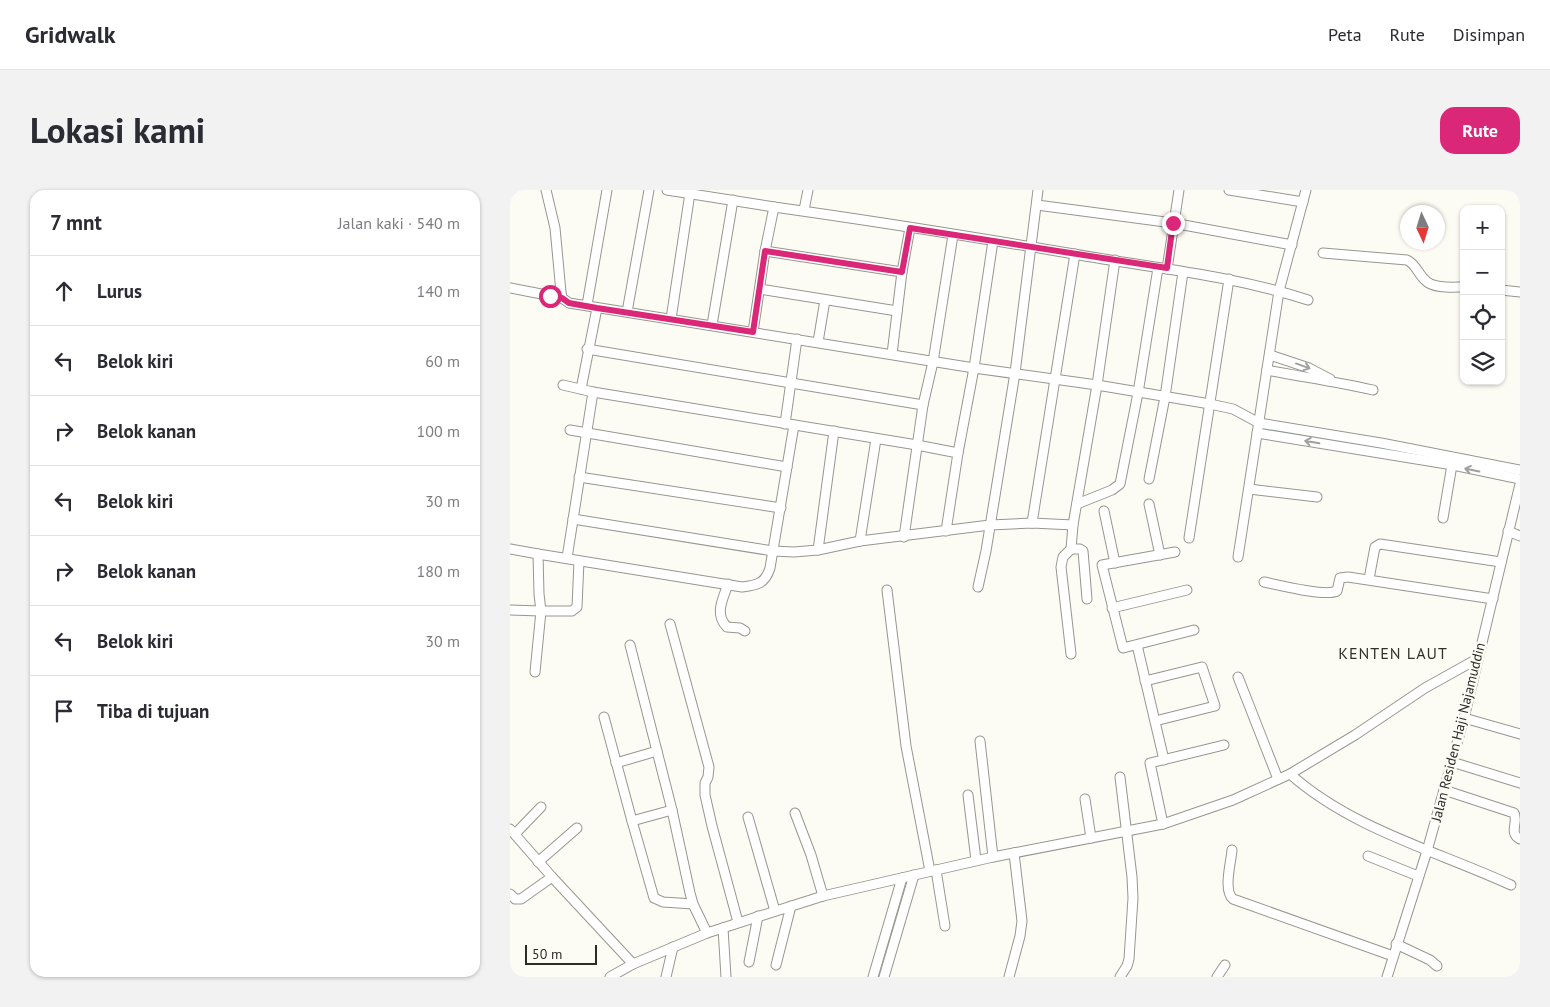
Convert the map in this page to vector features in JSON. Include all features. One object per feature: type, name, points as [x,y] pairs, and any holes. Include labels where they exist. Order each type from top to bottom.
[{"type":"street","points":[[546,190],[555,228],[562,298]]},
{"type":"street","points":[[581,389],[588,349],[607,190]]},
{"type":"street","points":[[627,312],[649,190]]},
{"type":"street","points":[[668,190],[1032,246],[1229,279],[1308,300]]},
{"type":"street","points":[[804,210],[808,190]]},
{"type":"street","points":[[978,587],[986,551],[1015,373],[1038,190]]},
{"type":"street","points":[[1077,504],[1112,490],[1120,484],[1179,190]]},
{"type":"street","points":[[1229,190],[1303,202]]},
{"type":"street","points":[[1238,557],[1279,291],[1306,190]]},
{"type":"street","points":[[671,319],[690,193]]},
{"type":"street","points":[[712,324],[733,200]]},
{"type":"street","points":[[1037,205],[1173,223],[1292,245]]},
{"type":"street","points":[[753,332],[765,251],[774,207]]},
{"type":"street","points":[[892,354],[902,272],[910,228]]},
{"type":"street","points":[[904,537],[923,405],[933,362],[953,235]]},
{"type":"street","points":[[946,531],[974,368],[993,241]]},
{"type":"street","points":[[765,251],[902,272]]},
{"type":"street","points":[[1323,253],[1407,260],[1412,263],[1425,281],[1431,284],[1460,288]]},
{"type":"street","points":[[1032,523],[1075,254]]},
{"type":"street","points":[[1071,654],[1061,567],[1063,557],[1071,549],[1073,525],[1097,385],[1115,260]]},
{"type":"street","points":[[1149,479],[1165,397],[1183,272]]},
{"type":"street","points":[[1189,538],[1229,279]]},
{"type":"street","points":[[510,288],[562,298],[569,303],[592,307],[712,324],[933,362],[1097,385],[1210,404],[1232,409],[1259,423],[1411,448],[1520,479]]},
{"type":"street","points":[[760,289],[897,311]]},
{"type":"street","points":[[1505,290],[1520,292]]},
{"type":"street","points":[[818,342],[824,300]]},
{"type":"street","points":[[510,549],[742,586],[758,585],[763,582],[770,568],[787,467],[790,382],[796,339]]},
{"type":"street","points":[[588,349],[923,405]]},
{"type":"street","points":[[1270,355],[1308,368],[1334,381]]},
{"type":"street","points":[[1267,370],[1334,381],[1373,390]]},
{"type":"street","points":[[563,385],[593,392],[917,445],[958,454]]},
{"type":"street","points":[[567,558],[593,392]]},
{"type":"street","points":[[570,430],[787,467]]},
{"type":"street","points":[[818,550],[834,432]]},
{"type":"street","points":[[1257,433],[1380,454],[1520,470]]},
{"type":"street","points":[[860,541],[876,439]]},
{"type":"street","points":[[1380,454],[1381,443]]},
{"type":"street","points":[[1410,458],[1411,448]]},
{"type":"street","points":[[1443,518],[1453,461]]},
{"type":"street","points":[[579,476],[781,508]]},
{"type":"street","name":"Jalan Residen Haji Najamuddin","points":[[1387,977],[1427,851],[1464,718],[1520,484]]},
{"type":"street","points":[[1249,489],[1317,497]]},
{"type":"street","points":[[1149,504],[1160,555]]},
{"type":"street","points":[[1104,511],[1115,563]]},
{"type":"street","points":[[573,519],[773,551],[794,552],[818,550],[860,541],[990,525],[1032,523],[1073,525]]},
{"type":"street","points":[[1508,531],[1520,536]]},
{"type":"street","points":[[1369,579],[1375,547],[1380,544],[1501,562]]},
{"type":"street","points":[[1071,549],[1080,549],[1083,552],[1088,599]]},
{"type":"street","points":[[1175,552],[1102,565],[1112,608],[1123,648],[1194,630]]},
{"type":"street","points":[[535,672],[541,610],[538,554]]},
{"type":"street","points":[[510,610],[572,611],[576,609],[578,604],[579,561]]},
{"type":"street","points":[[1264,582],[1314,592],[1332,593],[1337,591],[1341,577],[1369,579],[1493,599]]},
{"type":"street","points":[[728,584],[721,601],[721,618],[727,627],[740,628],[745,631]]},
{"type":"street","points":[[887,590],[906,746],[945,926]]},
{"type":"street","points":[[1112,608],[1186,590]]},
{"type":"street","points":[[670,624],[709,767],[705,783],[705,795],[738,922]]},
{"type":"street","points":[[630,645],[694,904],[708,933]]},
{"type":"street","points":[[1137,645],[1164,760]]},
{"type":"street","points":[[610,977],[634,964],[708,933],[823,896],[976,860],[1163,824],[1233,800],[1290,774],[1356,735],[1425,688],[1477,659]]},
{"type":"street","points":[[1146,681],[1202,667],[1215,706],[1155,721]]},
{"type":"street","points":[[1238,677],[1278,779]]},
{"type":"street","points":[[604,717],[654,898],[663,902],[694,904]]},
{"type":"street","points":[[1464,718],[1520,734]]},
{"type":"street","points":[[980,741],[993,857]]},
{"type":"street","points":[[1163,824],[1150,763],[1224,745]]},
{"type":"street","points":[[616,763],[657,751]]},
{"type":"street","points":[[1452,762],[1520,783]]},
{"type":"street","points":[[1290,774],[1319,798],[1351,815],[1427,851],[1511,885]]},
{"type":"street","points":[[1120,777],[1127,832],[1132,898],[1128,963],[1120,977]]},
{"type":"street","points":[[1444,790],[1514,813],[1516,817],[1513,832],[1520,839]]},
{"type":"street","points":[[968,795],[976,860]]},
{"type":"street","points":[[1085,799],[1091,838]]},
{"type":"street","points":[[541,806],[512,831],[538,862],[634,964]]},
{"type":"street","points":[[632,821],[672,810]]},
{"type":"street","points":[[795,814],[811,855],[823,896]]},
{"type":"street","points":[[748,817],[775,911]]},
{"type":"street","points":[[538,862],[577,828]]},
{"type":"street","points":[[1232,850],[1227,887],[1228,894],[1233,899],[1393,956]]},
{"type":"street","points":[[1008,977],[1020,936],[1022,921],[1021,898],[1014,853]]},
{"type":"street","points":[[1368,856],[1418,876]]},
{"type":"street","points":[[884,977],[914,875]]},
{"type":"street","points":[[510,894],[515,899],[521,899],[552,877]]},
{"type":"street","points":[[873,977],[902,878]]},
{"type":"street","points":[[776,965],[791,906]]},
{"type":"street","points":[[749,962],[758,916]]},
{"type":"street","points":[[723,928],[726,977]]},
{"type":"street","points":[[1396,944],[1430,960],[1437,966]]},
{"type":"street","points":[[666,977],[673,947]]},
{"type":"street","points":[[1217,977],[1225,965]]},
{"type":"district","name":"KENTEN LAUT","points":[[1393,653]]},
{"type":"route","points":[[550,296],[562,298],[569,303],[597,308],[712,324],[753,332],[765,251],[902,272],[910,228],[1167,268],[1173,223]]}]
